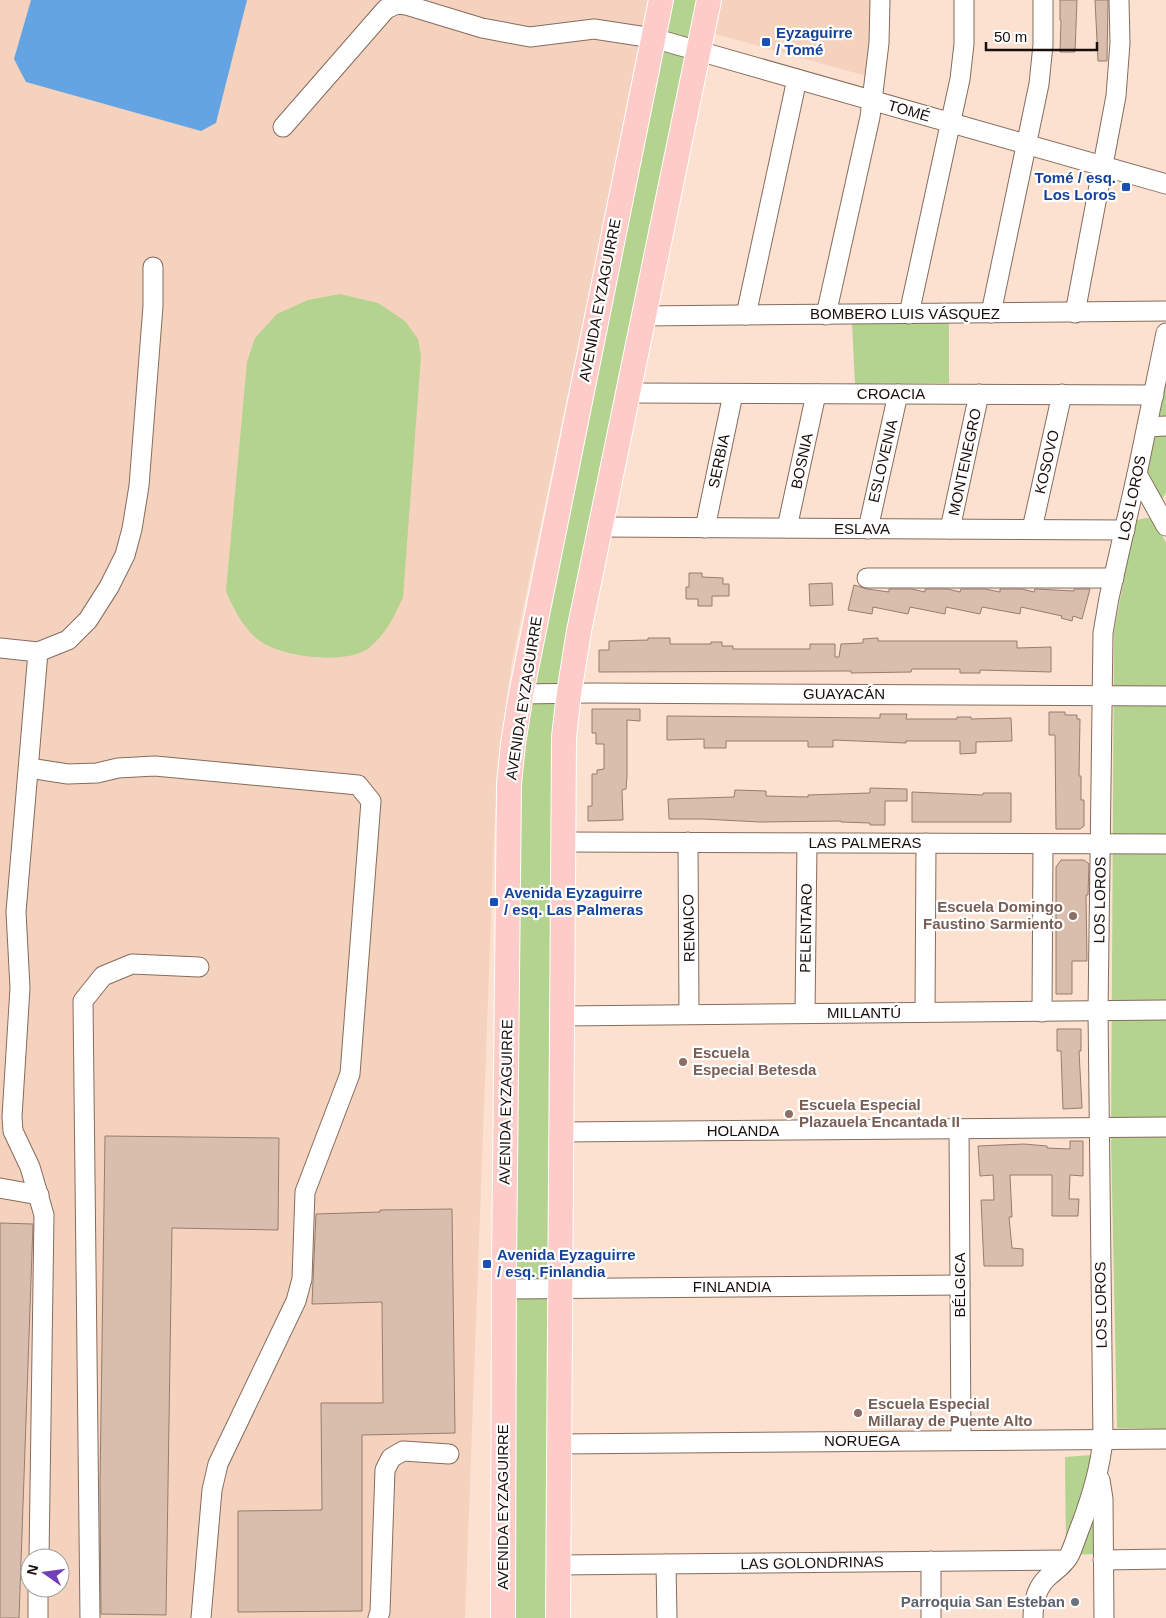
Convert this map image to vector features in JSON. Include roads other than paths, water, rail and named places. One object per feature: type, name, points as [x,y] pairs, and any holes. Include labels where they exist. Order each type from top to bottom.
[{"type":"main road","name":"AVENIDA EYZAGUIRRE","points":[[503,1618],[509,784],[521,694],[661,0]]},
{"type":"main road","points":[[558,1618],[563,763],[569,693],[579,631],[627,393],[709,0]]},
{"type":"street","points":[[826,315],[870,117],[879,43],[880,0]]},
{"type":"street","points":[[909,314],[960,79],[964,44],[964,0]]},
{"type":"street","points":[[991,313],[1042,63],[1043,0]]},
{"type":"street","points":[[1075,313],[1091,219],[1116,96],[1120,65],[1119,0]]},
{"type":"street","name":"TOMÉ","points":[[396,2],[482,28],[530,37],[594,29],[653,38],[1166,184]]},
{"type":"street","points":[[283,127],[386,9],[396,2]]},
{"type":"street","points":[[746,315],[797,79]]},
{"type":"street","points":[[0,648],[38,652],[68,640],[88,620],[109,587],[124,555],[132,529],[139,486],[153,306],[153,267]]},
{"type":"street","name":"BOMBERO LUIS VÁSQUEZ","points":[[643,316],[1166,312]]},
{"type":"street","name":"LOS LOROS","points":[[1033,1618],[1034,1601],[1039,1588],[1066,1560],[1088,1506],[1098,1474],[1103,1439],[1098,1011],[1103,633],[1137,474],[1157,427],[1154,395],[1166,333]]},
{"type":"street","name":"CROACIA","points":[[627,393],[1154,395]]},
{"type":"street","name":"SERBIA","points":[[705,528],[733,394]]},
{"type":"street","name":"BOSNIA","points":[[787,528],[816,394]]},
{"type":"street","name":"ESLOVENIA","points":[[868,529],[898,394]]},
{"type":"street","name":"MONTENEGRO","points":[[950,529],[979,394]]},
{"type":"street","name":"KOSOVO","points":[[1032,529],[1062,394]]},
{"type":"street","points":[[1137,474],[1166,526]]},
{"type":"street","name":"ESLAVA","points":[[600,527],[1125,530]]},
{"type":"street","points":[[866,578],[1114,578]]},
{"type":"street","points":[[38,652],[16,912],[8,938],[20,964],[20,988],[12,1117],[4,1136],[30,1167],[44,1215],[39,1548]]},
{"type":"street","name":"GUAYACÁN","points":[[521,694],[1166,696]]},
{"type":"street","points":[[29,768],[68,774],[97,774],[118,768],[155,766],[348,784],[358,785],[371,801],[350,1074],[305,1192],[302,1279],[296,1301],[218,1464],[212,1490],[202,1618]]},
{"type":"street","name":"LAS PALMERAS","points":[[563,842],[1166,844]]},
{"type":"street","name":"RENAICO","points":[[688,842],[689,1014]]},
{"type":"street","name":"PELENTARO","points":[[805,1013],[807,843]]},
{"type":"street","points":[[925,1012],[926,843]]},
{"type":"street","points":[[1042,1012],[1043,844]]},
{"type":"street","points":[[90,1618],[83,1001],[104,976],[132,964],[198,967]]},
{"type":"street","name":"MILLANTÚ","points":[[562,1016],[1166,1010]]},
{"type":"street","name":"HOLANDA","points":[[561,1132],[1166,1127]]},
{"type":"street","name":"BÉLGICA","points":[[959,1129],[961,1440]]},
{"type":"street","points":[[0,1188],[39,1195]]},
{"type":"street","name":"FINLANDIA","points":[[504,1289],[960,1285]]},
{"type":"street","name":"NORUEGA","points":[[559,1444],[1166,1439]]},
{"type":"street","points":[[378,1618],[380,1612],[385,1470],[391,1458],[403,1451],[449,1454]]},
{"type":"street","name":"LOS LOROS","points":[[1098,1474],[1103,1499],[1104,1618]]},
{"type":"street","points":[[1103,1560],[1166,1559]]},
{"type":"street","name":"LAS GOLONDRINAS","points":[[558,1565],[1066,1560]]},
{"type":"street","points":[[930,1561],[931,1618]]},
{"type":"street","points":[[666,1564],[667,1618]]},
{"type":"street","points":[[38,1598],[38,1618]]},
{"type":"water","points":[[31,0],[247,0],[216,123],[201,131],[26,82],[14,59]]},
{"type":"place","name":"Eyzaguirre / Tomé","points":[[766,42]]},
{"type":"place","name":"Tomé / esq. Los Loros","points":[[1126,187]]},
{"type":"place","name":"Avenida Eyzaguirre / esq. Las Palmeras","points":[[494,902]]},
{"type":"place","name":"Escuela Domingo Faustino Sarmiento","points":[[1073,916]]},
{"type":"place","name":"Escuela Especial Betesda","points":[[683,1062]]},
{"type":"place","name":"Escuela Especial Plazauela Encantada II","points":[[789,1114]]},
{"type":"place","name":"Avenida Eyzaguirre / esq. Finlandia","points":[[487,1264]]},
{"type":"place","name":"Escuela Especial Millaray de Puente Alto","points":[[858,1413]]},
{"type":"place","name":"Parroquia San Esteban","points":[[1075,1602]]}]
